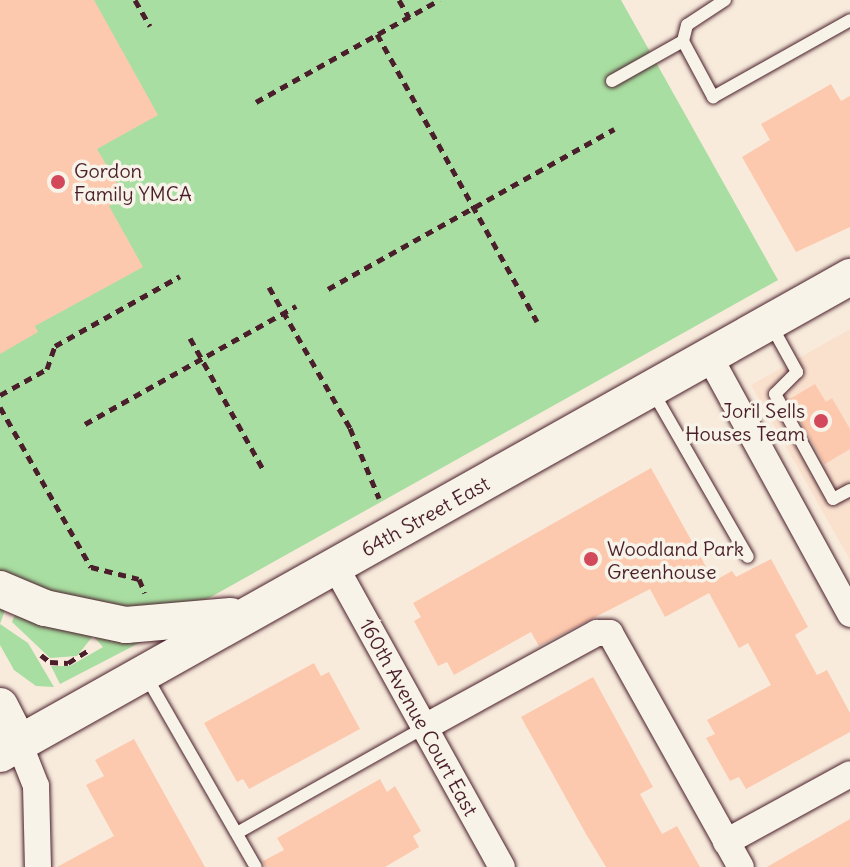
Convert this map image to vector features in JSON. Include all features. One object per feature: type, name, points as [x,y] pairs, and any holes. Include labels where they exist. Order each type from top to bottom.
[{"type":"street","name":"64th Street East","points":[[10,748],[850,277]]},
{"type":"street","points":[[709,356],[850,614]]},
{"type":"street","name":"160th Avenue Court East","points":[[335,566],[502,867]]},
{"type":"street","points":[[0,589],[45,608],[126,625],[252,613]]},
{"type":"street","points":[[425,727],[597,633],[610,633],[741,867]]},
{"type":"street","points":[[0,706],[10,748],[36,786],[38,867]]},
{"type":"street","points":[[726,842],[850,774]]},
{"type":"lane","points":[[725,0],[687,25],[683,41],[713,97],[850,20]]},
{"type":"lane","points":[[612,81],[683,41]]},
{"type":"lane","points":[[769,322],[797,372],[775,394],[833,499],[850,490]]},
{"type":"lane","points":[[651,389],[748,557]]},
{"type":"lane","points":[[144,673],[256,867]]},
{"type":"lane","points":[[237,833],[425,727]]},
{"type":"path","points":[[135,0],[150,26]]},
{"type":"path","points":[[399,0],[409,17]]},
{"type":"path","points":[[256,102],[439,0]]},
{"type":"path","points":[[377,34],[537,322]]},
{"type":"path","points":[[328,289],[614,129]]},
{"type":"path","points":[[0,395],[47,369],[55,346],[180,276]]},
{"type":"path","points":[[269,287],[350,428],[379,498]]},
{"type":"path","points":[[85,424],[296,306]]},
{"type":"path","points":[[190,338],[263,469]]},
{"type":"path","points":[[0,407],[91,567],[139,579],[145,584],[146,602]]},
{"type":"path","points":[[41,655],[50,662],[68,663],[92,648]]},
{"type":"shaded area","points":[[850,329],[850,560],[751,385]]},
{"type":"green space","points":[[0,0],[621,0],[778,280],[209,598],[178,606],[102,610],[0,576]]},
{"type":"green space","points":[[0,600],[7,604],[0,624]]},
{"type":"green space","points":[[17,609],[143,641],[60,684],[51,666],[70,666],[103,647],[93,636],[77,656],[50,658],[12,622]]},
{"type":"green space","points":[[0,624],[28,643],[54,687],[36,686],[14,670],[0,645]]},
{"type":"building","name":"Gordon Family YMCA","points":[[0,0],[94,0],[158,115],[97,149],[125,197],[109,206],[143,267],[35,326],[38,332],[0,354]]},
{"type":"building","points":[[831,84],[841,101],[850,96],[850,227],[796,252],[742,157],[770,140],[761,124]]},
{"type":"building","points":[[815,384],[826,402],[832,398],[850,429],[850,449],[825,464],[788,400]]},
{"type":"building","points":[[651,468],[714,581],[732,571],[736,577],[771,559],[808,627],[795,635],[817,675],[827,670],[850,713],[850,732],[746,789],[739,777],[730,781],[706,738],[715,734],[707,720],[771,685],[748,643],[739,648],[709,593],[665,617],[650,589],[539,646],[531,632],[454,675],[447,662],[438,666],[414,621],[421,617],[413,603]]},
{"type":"building","points":[[314,663],[321,676],[329,672],[360,729],[249,789],[243,779],[237,782],[204,723]]},
{"type":"building","points":[[593,677],[653,787],[640,794],[662,834],[677,826],[700,867],[606,867],[586,834],[521,717]]},
{"type":"building","points":[[134,739],[205,867],[57,867],[114,836],[86,785],[104,776],[95,760]]},
{"type":"building","points":[[380,779],[387,792],[395,786],[421,831],[413,836],[419,847],[385,867],[265,867],[263,861],[284,850],[277,838]]},
{"type":"building","points":[[850,819],[850,867],[767,867]]},
{"type":"place","name":"Gordon Family YMCA","points":[[58,182]]},
{"type":"place","name":"Joril Sells Houses Team","points":[[821,421]]},
{"type":"place","name":"Woodland Park Greenhouse","points":[[591,559]]}]
